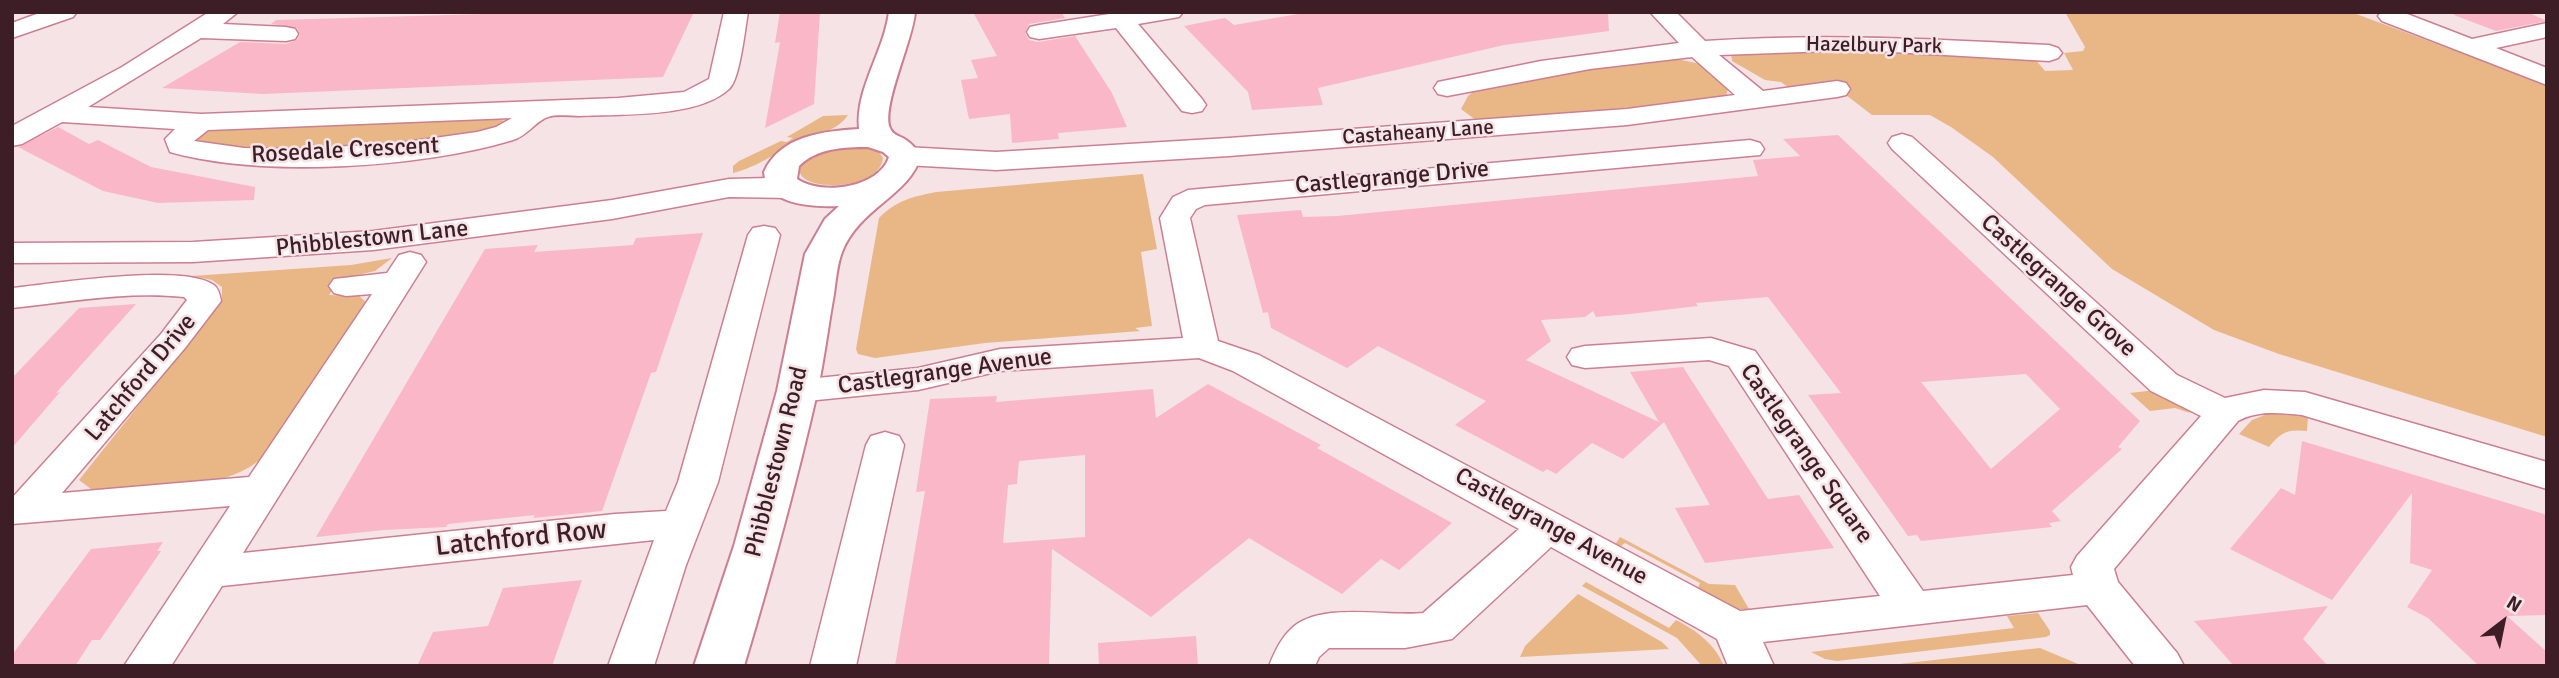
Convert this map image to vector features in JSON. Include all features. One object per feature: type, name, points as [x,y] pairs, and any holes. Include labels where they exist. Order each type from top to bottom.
[{"type":"street","points":[[12,31],[65,12]]},
{"type":"street","points":[[12,138],[198,31],[226,12]]},
{"type":"street","name":"Rosedale Crescent","points":[[56,113],[201,122],[179,139],[180,146],[203,154],[266,158],[395,152],[449,146],[507,132],[537,110],[687,100],[703,94],[721,83],[736,12]]},
{"type":"street","points":[[890,166],[874,127],[875,107],[902,24],[902,12]]},
{"type":"street","points":[[1040,32],[1171,12]]},
{"type":"street","points":[[1662,12],[1699,50],[1756,99]]},
{"type":"street","points":[[2390,16],[2547,77]]},
{"type":"street","points":[[1122,20],[1192,106]]},
{"type":"street","points":[[2469,47],[2547,30]]},
{"type":"street","points":[[198,31],[286,34]]},
{"type":"street","name":"Hazelbury Park","points":[[1447,88],[1546,68],[1699,50],[1830,43],[2049,52]]},
{"type":"street","name":"Castaheany Lane","points":[[890,166],[910,172],[996,161],[1123,155],[1543,124],[1692,109],[1837,89]]},
{"type":"street","points":[[807,148],[875,107]]},
{"type":"street","points":[[807,148],[854,137],[890,166]]},
{"type":"street","name":"Castlegrange Grove","points":[[1902,143],[2164,383],[2225,413]]},
{"type":"street","name":"Phibblestown Lane","points":[[729,186],[807,148]]},
{"type":"street","name":"Phibblestown Road","points":[[807,148],[783,164],[780,173],[782,182],[798,192],[823,254]]},
{"type":"street","name":"Castlegrange Drive","points":[[1202,347],[1175,218],[1184,203],[1199,195],[1750,149]]},
{"type":"street","points":[[1701,153],[1721,177]]},
{"type":"street","points":[[798,192],[843,196],[890,166]]},
{"type":"street","name":"Phibblestown Road","points":[[719,666],[757,546],[797,391],[823,254],[837,226],[890,166]]},
{"type":"street","name":"Phibblestown Lane","points":[[12,253],[139,254],[298,248],[559,218],[729,186],[763,186],[798,192]]},
{"type":"street","points":[[631,666],[698,482],[764,234]]},
{"type":"street","points":[[147,666],[403,272],[346,286]]},
{"type":"street","name":"Latchford Drive","points":[[12,298],[166,284],[198,288],[203,293],[204,301],[173,341],[19,511]]},
{"type":"street","name":"Castlegrange Avenue","points":[[797,391],[918,379],[1000,360],[1202,347],[1247,363],[1548,526],[1743,647],[1913,610],[2098,588]]},
{"type":"street","name":"Castlegrange Square","points":[[1585,357],[1711,348],[1742,359],[1913,610]]},
{"type":"street","points":[[2161,666],[2098,588],[2092,568],[2225,413],[2234,407],[2255,402],[2305,404],[2547,476]]},
{"type":"street","points":[[833,666],[886,445]]},
{"type":"street","points":[[19,511],[260,490]]},
{"type":"street","name":"Latchford Row","points":[[210,572],[615,528],[682,524]]},
{"type":"street","points":[[1292,666],[1298,650],[1314,635],[1340,631],[1420,632],[1436,627],[1548,526]]},
{"type":"shaded area","points":[[2065,12],[2351,12],[2547,85],[2547,437],[2279,354],[2214,330],[2112,269],[1993,157],[1930,115],[1872,115],[1829,82],[1788,87],[1781,82],[1765,80],[1732,61],[1731,52],[1889,49],[1894,53],[2035,59],[2045,71],[2073,70],[2064,53],[2083,51],[2085,47]]},
{"type":"shaded area","points":[[1671,58],[1701,64],[1728,88],[1726,96],[1712,100],[1477,121],[1461,109],[1475,90],[1569,69]]},
{"type":"shaded area","points":[[848,115],[837,126],[733,173],[733,166],[739,161],[781,141],[787,142],[793,138],[787,137],[823,116]]},
{"type":"shaded area","points":[[496,119],[506,121],[503,126],[467,136],[327,149],[245,149],[214,145],[195,139],[200,133],[229,128]]},
{"type":"shaded area","points":[[859,146],[879,152],[883,158],[880,167],[863,180],[827,185],[807,180],[800,172],[802,163],[820,150]]},
{"type":"shaded area","points":[[1143,174],[1157,249],[1141,252],[1152,326],[1135,328],[1140,331],[985,343],[875,358],[858,354],[856,349],[879,218],[892,207],[936,192]]},
{"type":"shaded area","points":[[392,258],[375,271],[340,279],[329,295],[359,296],[365,301],[363,309],[269,452],[256,463],[235,474],[211,481],[103,490],[91,489],[79,480],[222,301],[222,287],[212,280],[192,276],[351,265]]},
{"type":"shaded area","points":[[2156,390],[2190,413],[2175,408],[2150,411],[2130,393]]},
{"type":"shaded area","points":[[2270,413],[2308,416],[2307,431],[2285,433],[2269,447],[2239,434],[2252,420]]},
{"type":"shaded area","points":[[1620,537],[1709,584],[1735,585],[1749,609],[1733,609],[1696,593],[1700,583],[1625,543],[1617,549],[1614,546]]},
{"type":"shaded area","points":[[1586,582],[1669,628],[1676,620],[1684,624],[1710,645],[1724,666],[1702,666],[1677,638],[1582,586]]},
{"type":"shaded area","points":[[1578,594],[1662,642],[1669,649],[1520,657],[1525,646]]},
{"type":"shaded area","points":[[2038,613],[2050,631],[2050,635],[2046,637],[1837,661],[1811,652],[2014,628],[2007,616]]},
{"type":"shaded area","points":[[2040,648],[2083,666],[1882,666],[2021,650]]},
{"type":"building","points":[[554,12],[694,12],[663,77],[263,94],[162,88],[240,42],[286,44],[297,40],[300,35],[297,28],[271,24],[276,20]]},
{"type":"building","points":[[780,12],[820,12],[814,104],[765,128],[780,42],[775,43]]},
{"type":"building","points":[[973,12],[1061,12],[1065,18],[1029,24],[1025,33],[1029,40],[1038,42],[1075,36],[1112,93],[1127,127],[1058,133],[1059,139],[1012,143],[1010,114],[969,119],[961,80],[978,78],[971,60],[997,56]]},
{"type":"building","points":[[1310,12],[1608,12],[1609,31],[1504,45],[1318,88],[1323,105],[1252,110],[1248,92],[1184,26],[1225,18],[1234,25]]},
{"type":"building","points":[[2455,12],[2527,12],[2547,21],[2496,31],[2454,15]]},
{"type":"building","points":[[58,127],[89,144],[98,140],[151,167],[255,187],[254,200],[158,203],[103,191],[18,147]]},
{"type":"building","points":[[1838,135],[2140,421],[2118,447],[2122,449],[2052,511],[2061,521],[2049,523],[2052,527],[1921,541],[1917,535],[1908,536],[1808,395],[1841,393],[1768,297],[1696,303],[1698,306],[1596,317],[1593,311],[1585,317],[1541,320],[1551,341],[1526,360],[1659,422],[1630,372],[1683,367],[1768,499],[1799,495],[1834,548],[1705,563],[1675,508],[1710,505],[1664,422],[1623,459],[1592,443],[1556,474],[1547,469],[1543,472],[1455,425],[1486,401],[1378,346],[1347,368],[1271,328],[1268,312],[1263,313],[1237,215],[1301,210],[1303,217],[1337,216],[1758,176],[1753,160],[1800,156],[1783,139]],"holes":[[[2026,374],[2060,409],[1991,469],[1921,382]]]},
{"type":"building","points":[[703,233],[656,372],[651,373],[602,511],[316,537],[485,249],[538,245],[534,252],[633,245],[636,238]]},
{"type":"building","points":[[136,304],[56,393],[60,392],[12,448],[12,378],[79,308]]},
{"type":"building","points":[[1208,384],[1321,445],[1317,448],[1452,523],[1399,570],[1381,559],[1342,594],[1249,538],[1151,617],[1052,549],[1049,666],[895,666],[925,491],[916,492],[930,399],[997,396],[996,402],[1153,389],[1156,418]],"holes":[[[1085,455],[1085,537],[1003,543],[1008,485],[1017,484],[1019,461]]]},
{"type":"building","points":[[2302,441],[2547,515],[2547,615],[2507,616],[2547,652],[2547,666],[2479,666],[2428,618],[2407,607],[2432,570],[2410,563],[2412,493],[2332,600],[2230,549],[2281,488],[2295,495]]},
{"type":"building","points":[[163,542],[157,551],[161,551],[100,640],[92,640],[75,666],[12,666],[12,655],[91,549]]},
{"type":"building","points":[[582,580],[552,666],[417,666],[433,632],[488,626],[503,588]]},
{"type":"building","points":[[2328,606],[2303,639],[2328,666],[2234,666],[2194,621]]},
{"type":"building","points":[[1196,636],[1198,666],[1099,666],[1098,643]]}]
